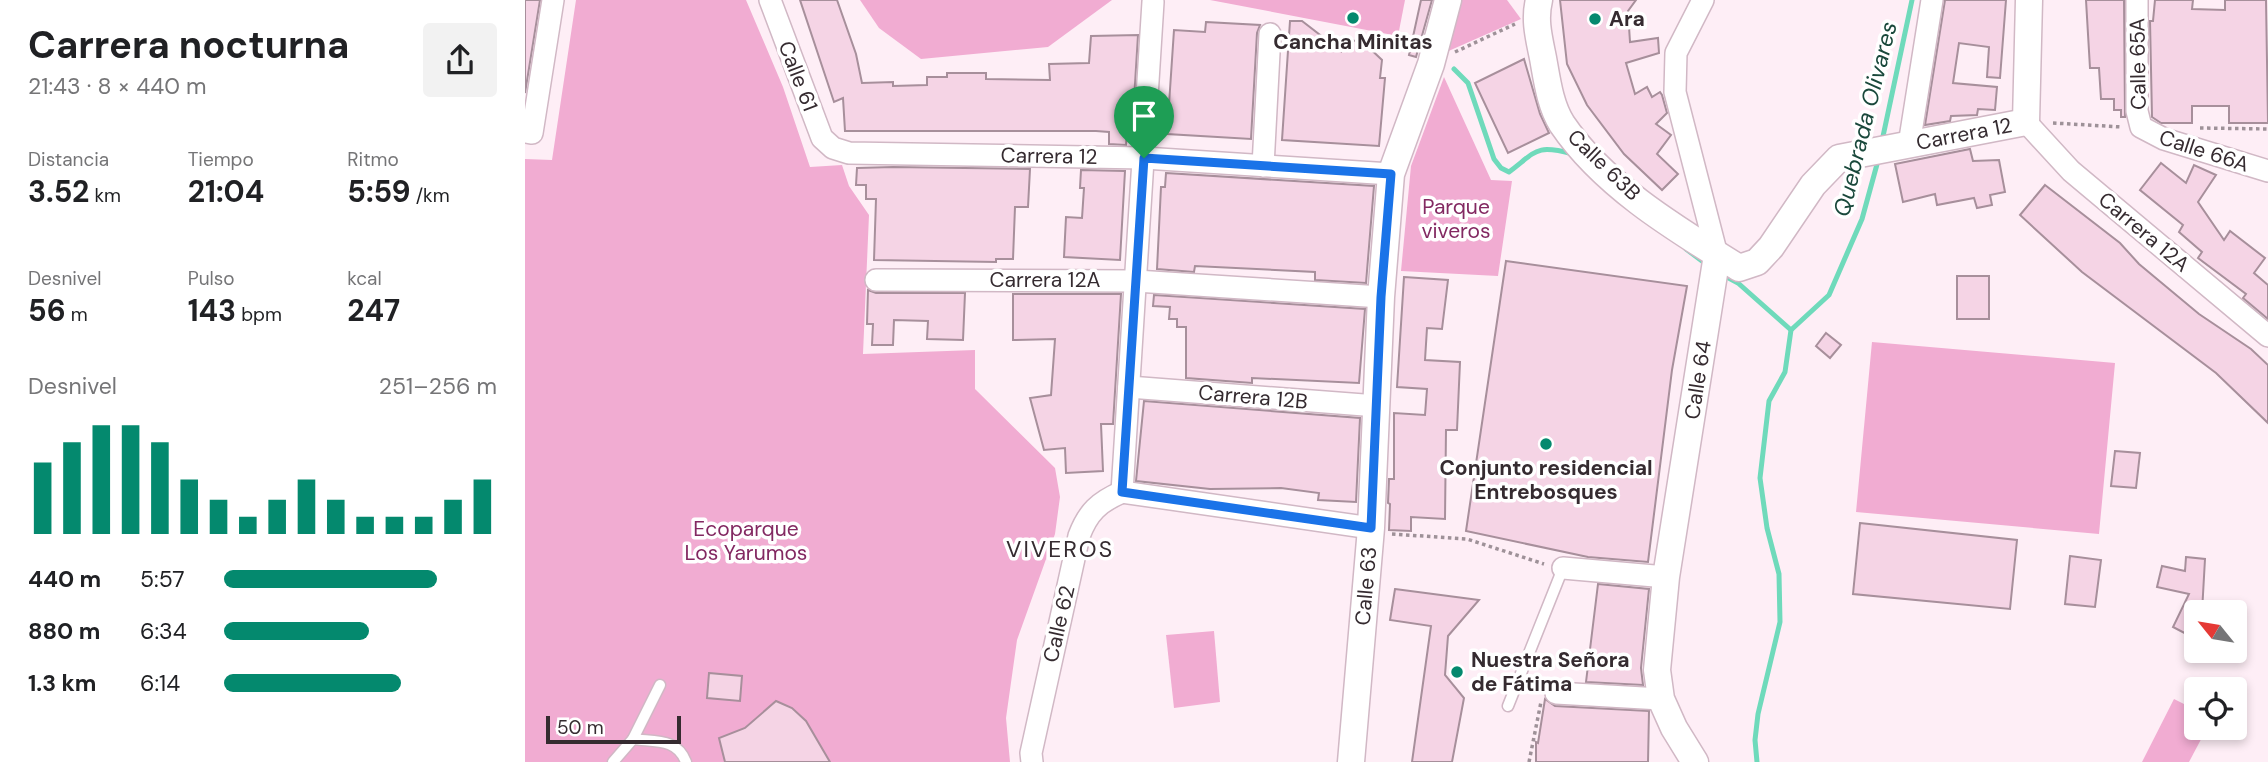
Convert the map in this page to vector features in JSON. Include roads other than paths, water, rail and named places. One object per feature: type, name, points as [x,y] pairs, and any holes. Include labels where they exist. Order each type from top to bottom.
[{"type":"street","points":[[529,132],[553,0]]},
{"type":"street","name":"Calle 61","points":[[770,0],[822,138],[833,148]]},
{"type":"street","name":"Calle 63","points":[[1351,762],[1371,528],[1381,297],[1391,174],[1431,64],[1448,0]]},
{"type":"street","name":"Calle 64","points":[[1695,762],[1674,728],[1661,699],[1657,670],[1666,577],[1717,255],[1675,92],[1676,54],[1703,0]]},
{"type":"street","points":[[1900,147],[1932,0]]},
{"type":"street","points":[[2026,122],[2029,0]]},
{"type":"street","name":"Calle 65A","points":[[2137,0],[2137,111],[2141,127]]},
{"type":"street","points":[[1153,2],[1122,492],[1371,528]]},
{"type":"street","name":"Calle 63B","points":[[1533,5],[1548,91],[1561,122],[1588,155],[1625,190],[1717,255]]},
{"type":"street","points":[[1263,166],[1271,34]]},
{"type":"street","name":"Carrera 12","points":[[1717,255],[1739,268],[1756,262],[1771,247],[1825,170],[1839,159],[1857,153],[2026,122]]},
{"type":"street","name":"Carrera 12A","points":[[2026,122],[2071,171],[2268,336]]},
{"type":"street","name":"Calle 66A","points":[[2141,127],[2157,136],[2268,171]]},
{"type":"street","name":"Carrera 12","points":[[833,148],[849,153],[1144,158],[1391,174]]},
{"type":"street","name":"Carrera 12A","points":[[876,280],[1136,281],[1381,297]]},
{"type":"street","name":"Carrera 12B","points":[[1129,387],[1377,406]]},
{"type":"street","name":"Calle 62","points":[[1032,762],[1031,753],[1049,661],[1082,527],[1086,517],[1100,502],[1122,492]]},
{"type":"street","points":[[1563,568],[1666,577]]},
{"type":"street","points":[[1549,695],[1661,699]]},
{"type":"lane","points":[[1508,706],[1563,568]]},
{"type":"lane","points":[[613,762],[633,739],[660,685]]},
{"type":"lane","points":[[633,739],[670,743],[678,748],[686,762]]},
{"type":"waterway","name":"Quebrada Olivares","points":[[1882,141],[1912,0]]},
{"type":"waterway","points":[[1454,69],[1468,83],[1494,159],[1501,168],[1509,172],[1537,151],[1551,150],[1573,154]]},
{"type":"waterway","name":"Quebrada Olivares","points":[[1757,762],[1755,740],[1758,714],[1780,622],[1779,574],[1767,528],[1760,478],[1769,401],[1785,372],[1791,330],[1829,295],[1862,219],[1879,157]]},
{"type":"waterway","points":[[1686,249],[1706,264]]},
{"type":"waterway","points":[[1723,275],[1738,283],[1791,330]]},
{"type":"place","name":"Cancha Minitas","points":[[1353,18]]},
{"type":"place","name":"Ara","points":[[1595,19]]},
{"type":"place","name":"Conjunto residencial Entrebosques","points":[[1546,444]]},
{"type":"place","name":"Nuestra Señora de Fátima","points":[[1457,672]]},
{"type":"district","name":"VIVEROS","points":[[1060,549]]},
{"type":"park label","name":"Parque viveros","points":[[1456,219]]},
{"type":"park label","name":"Ecoparque Los Yarumos","points":[[746,541]]}]
